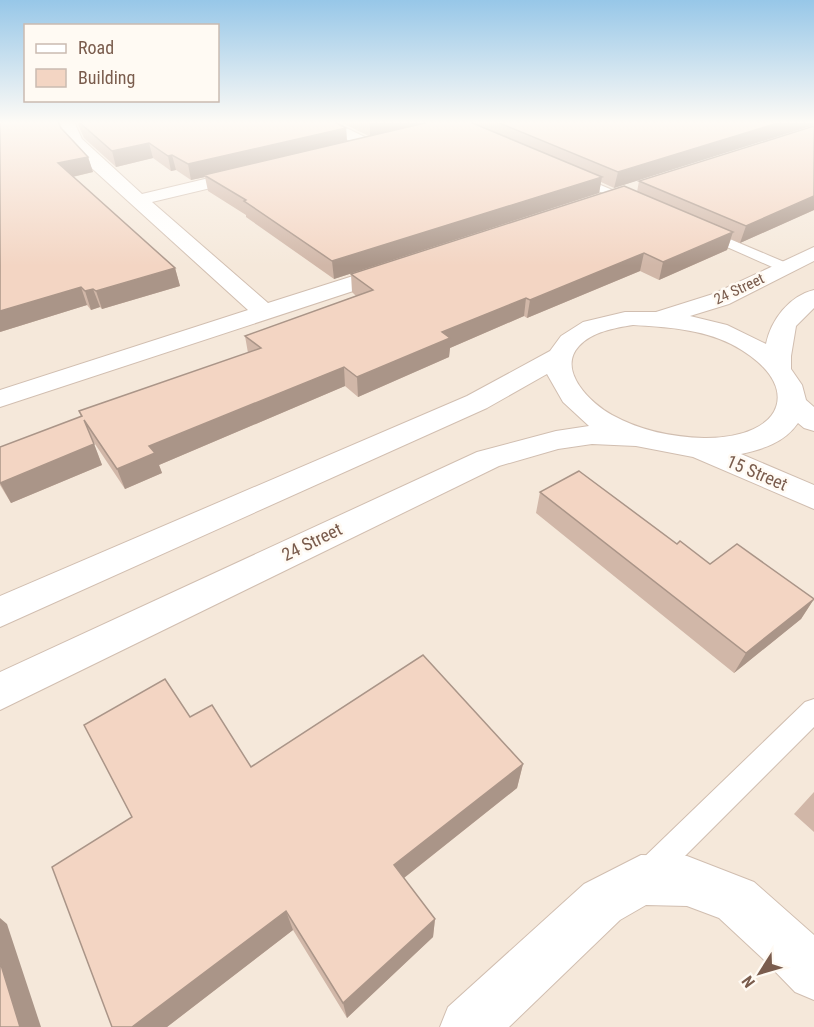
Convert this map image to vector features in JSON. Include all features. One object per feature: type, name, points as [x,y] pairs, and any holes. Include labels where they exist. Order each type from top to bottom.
[{"type":"street","points":[[106,170],[264,312]]},
{"type":"street","points":[[139,200],[264,170]]},
{"type":"street","points":[[586,207],[651,185]]},
{"type":"street","name":"24 Street","points":[[661,318],[721,299],[814,253]]},
{"type":"street","points":[[0,399],[408,265]]},
{"type":"street","points":[[779,368],[778,348],[785,323],[793,313],[814,297]]},
{"type":"street","points":[[10,603],[477,402],[560,356],[569,341],[586,330],[607,322],[633,318],[661,318],[689,322],[741,340],[762,353],[779,368],[803,413],[784,422],[765,437],[735,446],[699,448],[668,445],[637,437],[600,420],[573,399],[560,377],[560,356]]},
{"type":"street","name":"24 Street","points":[[0,692],[488,459],[556,440],[592,435],[637,437]]},
{"type":"street","name":"15 Street","points":[[699,448],[814,498]]},
{"type":"street","points":[[468,1027],[602,902],[641,880],[687,880],[736,900],[781,939],[814,973]]},
{"type":"lane","points":[[567,174],[641,205]]},
{"type":"lane","points":[[696,229],[784,267]]},
{"type":"lane","points":[[641,880],[814,710]]},
{"type":"shaded area","points":[[0,170],[814,170],[814,1027],[0,1027]]},
{"type":"building","points":[[0,170],[66,170],[175,268],[96,291],[93,289],[85,291],[81,287],[0,311]]},
{"type":"building","points":[[226,170],[585,170],[602,177],[332,261],[244,201],[246,200],[204,175]]},
{"type":"building","points":[[674,170],[814,170],[814,196],[746,226],[639,181]]},
{"type":"building","points":[[624,186],[733,232],[663,262],[644,253],[530,300],[526,298],[442,332],[450,338],[357,377],[344,367],[149,446],[155,453],[117,469],[84,420],[94,444],[0,483],[0,447],[82,416],[79,411],[261,348],[245,336],[373,290],[351,274]]},
{"type":"building","points":[[579,471],[677,544],[680,541],[710,564],[737,544],[814,599],[746,653],[540,492]]},
{"type":"building","points":[[423,655],[523,764],[394,865],[435,919],[343,1003],[286,911],[132,1027],[112,1027],[52,867],[132,817],[84,725],[165,679],[190,717],[212,705],[251,767]]},
{"type":"building","points":[[0,962],[20,1027],[0,1027]]}]
